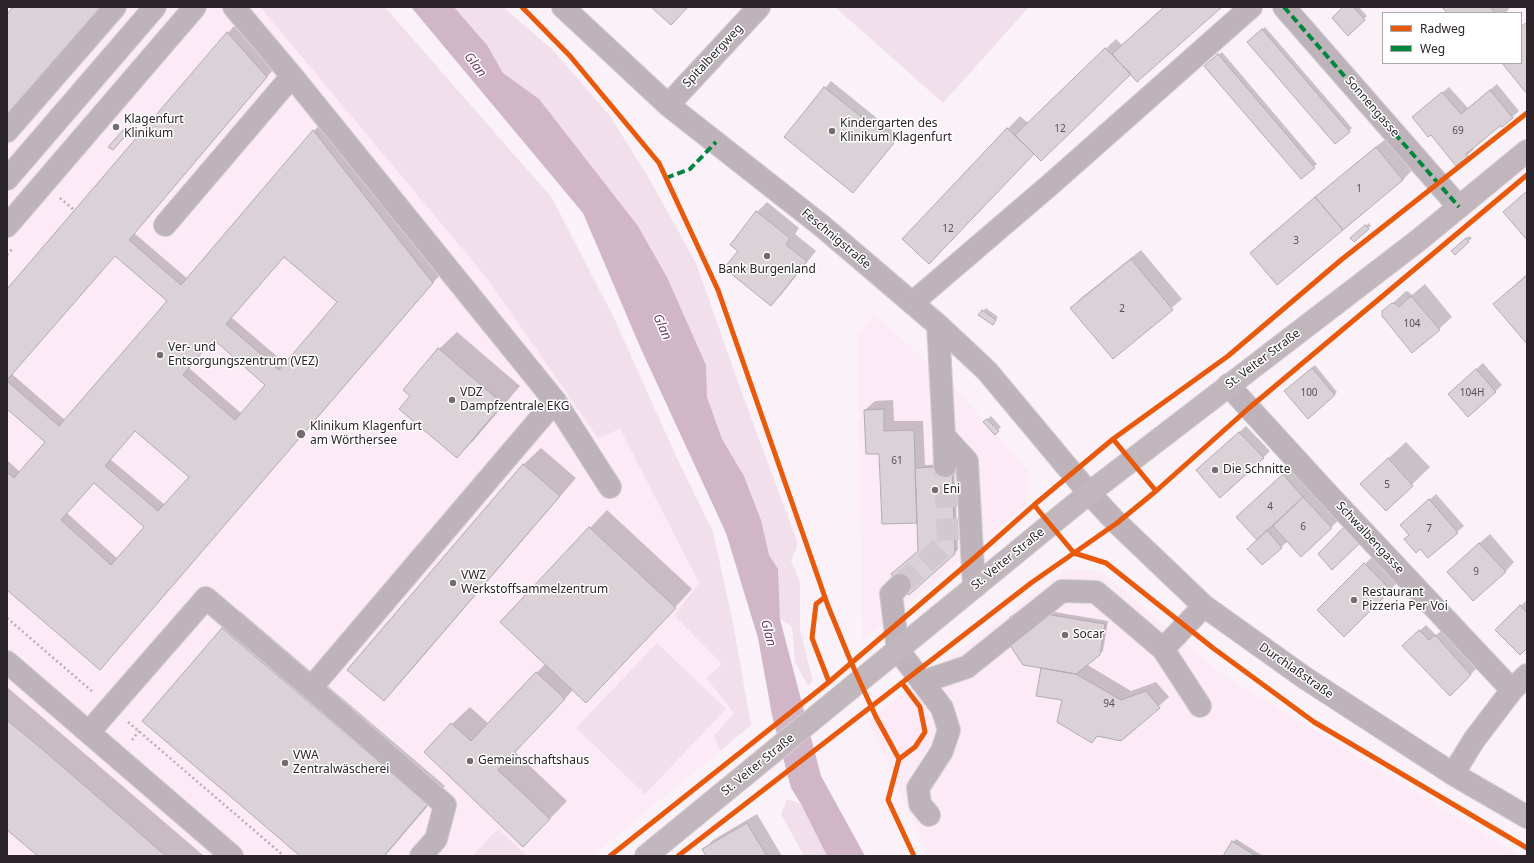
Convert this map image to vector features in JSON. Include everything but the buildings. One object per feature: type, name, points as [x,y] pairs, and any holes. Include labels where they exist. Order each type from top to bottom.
[{"type":"main road","name":"St. Veiter Straße","points":[[646,856],[1089,493],[1420,239],[1527,151]]},
{"type":"street","points":[[7,131],[115,7]]},
{"type":"street","points":[[7,179],[154,7]]},
{"type":"street","points":[[7,226],[195,7]]},
{"type":"street","points":[[234,7],[292,76],[555,401],[610,487]]},
{"type":"street","name":"Feschnigstraße","points":[[563,7],[668,105],[822,226],[938,325],[987,371],[1089,493]]},
{"type":"street","name":"Spitalbergweg","points":[[668,105],[759,7]]},
{"type":"street","points":[[912,303],[1051,184],[1251,7]]},
{"type":"street","name":"Sonnengasse","points":[[1284,7],[1459,207]]},
{"type":"street","points":[[165,225],[292,76]]},
{"type":"street","points":[[938,325],[945,466]]},
{"type":"street","name":"Schwalbengasse","points":[[1228,385],[1330,496],[1520,683],[1474,740],[1453,774]]},
{"type":"street","points":[[311,688],[555,401]]},
{"type":"street","points":[[944,436],[967,461],[974,587]]},
{"type":"street","name":"Durchlaßstraße","points":[[1089,493],[1117,523],[1204,606],[1305,678],[1453,774],[1527,817]]},
{"type":"street","points":[[900,585],[891,594],[898,650],[942,708],[949,730],[942,751],[918,788],[920,804],[929,816]]},
{"type":"street","points":[[922,682],[967,667],[1062,591],[1096,592],[1163,649],[1200,706]]},
{"type":"street","points":[[89,732],[206,598],[445,805],[436,839],[421,856]]},
{"type":"street","points":[[1163,649],[1204,606]]},
{"type":"street","points":[[7,662],[232,856]]},
{"type":"path","points":[[7,618],[284,856]]},
{"type":"shaded area","name":"Klinikum Klagenfurt am Wörthersee","points":[[7,7],[260,7],[486,277],[598,438],[620,429],[699,583],[674,615],[722,664],[706,679],[734,713],[714,736],[720,751],[592,856],[7,856]]},
{"type":"shaded area","points":[[260,7],[385,7],[552,198],[614,318],[676,456],[713,532],[733,623],[751,725],[720,751],[714,736],[734,713],[706,678],[722,664],[674,615],[699,583],[620,429],[598,438],[486,277]]},
{"type":"shaded area","points":[[454,7],[503,7],[552,49],[610,116],[647,175],[696,263],[798,544],[791,561],[800,582],[800,630],[813,681],[808,686],[795,662],[792,626],[780,619],[778,569],[769,556],[761,520],[744,476],[722,439],[707,397],[706,365],[667,277],[638,226],[539,100],[503,73],[487,45]]},
{"type":"shaded area","points":[[835,7],[1029,7],[943,103]]},
{"type":"shaded area","points":[[874,314],[952,384],[1028,471],[1027,504],[863,641],[857,336]]},
{"type":"shaded area","points":[[1067,569],[1101,571],[1222,674],[1521,856],[928,856],[868,720]]},
{"type":"shaded area","points":[[657,643],[726,709],[645,794],[576,728]]},
{"type":"shaded area","points":[[787,799],[801,804],[827,856],[804,856],[781,814]]},
{"type":"shaded area","points":[[498,829],[527,856],[472,856]]},
{"type":"water","name":"Glan","points":[[411,7],[454,7],[487,45],[503,73],[539,99],[638,226],[667,277],[706,365],[707,397],[722,439],[744,476],[761,520],[769,555],[778,569],[780,619],[821,776],[865,856],[827,856],[801,804],[791,788],[772,715],[758,638],[726,533],[641,349],[583,213]]},
{"type":"tunnel","points":[[900,585],[948,542],[945,466]]},
{"type":"marked path","points":[[1284,7],[1459,207]]},
{"type":"marked path","points":[[666,178],[690,169],[716,142]]},
{"type":"cycle path","points":[[522,7],[570,56],[659,163],[718,290],[828,606],[876,717],[899,759],[888,800],[914,856]]},
{"type":"cycle path","points":[[610,856],[829,682],[1034,505],[1113,439],[1228,356],[1341,260],[1527,113]]},
{"type":"cycle path","points":[[678,856],[1031,583],[1117,523],[1156,491],[1249,408],[1527,175]]},
{"type":"cycle path","points":[[1113,439],[1156,491]]},
{"type":"cycle path","points":[[1034,505],[1074,553],[1106,563],[1213,648],[1314,722],[1527,848]]},
{"type":"cycle path","points":[[825,597],[816,604],[812,638],[829,682]]},
{"type":"cycle path","points":[[899,759],[915,747],[925,732],[920,707],[902,683]]},
{"type":"place","name":"Klagenfurt Klinikum","points":[[116,127]]},
{"type":"place","name":"Kindergarten des Klinikum Klagenfurt","points":[[832,131]]},
{"type":"place","name":"Bank Burgenland","points":[[767,256]]},
{"type":"place","name":"Ver- und Entsorgungszentrum (VEZ)","points":[[160,355]]},
{"type":"place","name":"VDZ Dampfzentrale EKG","points":[[452,400]]},
{"type":"place","name":"Klinikum Klagenfurt am Wörthersee","points":[[301,434]]},
{"type":"place","name":"Die Schnitte","points":[[1215,470]]},
{"type":"place","name":"Eni","points":[[935,490]]},
{"type":"place","name":"VWZ Werkstoffsammelzentrum","points":[[453,583]]},
{"type":"place","name":"Restaurant Pizzeria Per Voi","points":[[1354,600]]},
{"type":"place","name":"Socar","points":[[1065,635]]},
{"type":"place","name":"Gemeinschaftshaus","points":[[470,761]]},
{"type":"place","name":"VWA Zentralwäscherei","points":[[285,763]]}]
